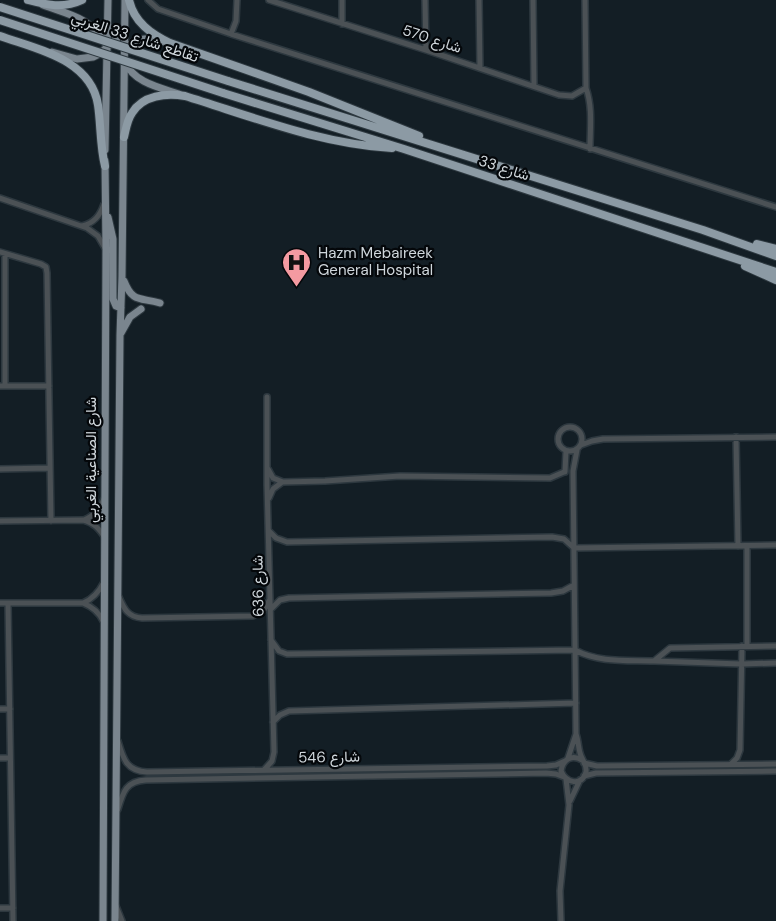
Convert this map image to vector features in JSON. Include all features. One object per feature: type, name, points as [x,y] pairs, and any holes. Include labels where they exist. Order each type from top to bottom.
[{"type":"highway","points":[[28,0],[61,6],[82,0]]},
{"type":"highway","points":[[127,0],[134,15],[143,26],[170,43],[309,92],[413,134],[435,146]]},
{"type":"highway","name":"تقاطع شارع 33 الغربي","points":[[0,7],[228,81]]},
{"type":"highway","name":"تقاطع شارع 33 الغربي","points":[[0,20],[223,93]]},
{"type":"highway","points":[[0,36],[65,61],[76,68],[88,82],[98,105],[105,166]]},
{"type":"highway","name":"شارع 33","points":[[228,81],[723,237],[776,256]]},
{"type":"highway","name":"شارع 33","points":[[223,93],[404,148],[776,272]]},
{"type":"highway","points":[[124,136],[130,116],[142,102],[163,94],[174,94],[324,138],[370,146],[404,148]]},
{"type":"highway","points":[[723,237],[776,249]]},
{"type":"highway","points":[[716,253],[776,280]]},
{"type":"main road","points":[[28,0],[86,22],[110,45],[125,53]]},
{"type":"main road","name":"شارع الصناعية الغربي","points":[[102,921],[105,166],[106,72],[110,45],[107,34],[108,0]]},
{"type":"main road","name":"شارع الصناعية الغربي","points":[[115,921],[119,305],[122,276],[127,0]]},
{"type":"main road","points":[[20,43],[81,59],[101,53],[125,32]]},
{"type":"main road","points":[[106,72],[115,60],[125,53],[129,44],[149,39],[170,43]]},
{"type":"main road","points":[[110,45],[115,60],[125,69]]},
{"type":"main road","points":[[125,53],[127,66],[141,79],[185,96]]},
{"type":"main road","points":[[105,211],[111,225],[113,239],[113,299],[119,305]]},
{"type":"main road","points":[[122,276],[134,297],[160,303]]},
{"type":"main road","points":[[105,306],[119,305]]},
{"type":"main road","points":[[120,335],[132,314],[141,309]]},
{"type":"street","points":[[148,0],[158,9],[231,34],[776,207]]},
{"type":"street","points":[[231,34],[236,21],[237,0]]},
{"type":"street","name":"شارع 570","points":[[269,0],[566,96],[572,96],[586,88]]},
{"type":"street","points":[[342,0],[342,24]]},
{"type":"street","points":[[425,0],[426,50]]},
{"type":"street","points":[[479,0],[480,68]]},
{"type":"street","points":[[533,0],[534,86]]},
{"type":"street","points":[[585,0],[586,88],[590,106],[590,149]]},
{"type":"street","points":[[0,198],[82,226],[94,232],[106,249]]},
{"type":"street","points":[[82,226],[97,218],[105,200]]},
{"type":"street","points":[[49,386],[3,386],[3,253],[41,264],[47,273],[49,386],[51,521]]},
{"type":"street","name":"شارع 636","points":[[263,770],[273,757],[267,397]]},
{"type":"street","points":[[569,805],[586,771],[576,734],[574,650],[573,472],[579,447],[583,438],[580,431],[574,427],[566,427],[561,431],[558,438],[559,445],[566,451],[573,451],[579,447],[592,441],[603,439],[776,437]]},
{"type":"street","points":[[736,437],[738,546]]},
{"type":"street","points":[[564,472],[566,451]]},
{"type":"street","points":[[0,469],[50,468]]},
{"type":"street","points":[[268,469],[273,478],[283,482],[400,476],[550,478],[564,472],[573,472]]},
{"type":"street","points":[[268,500],[273,489],[283,482]]},
{"type":"street","points":[[83,520],[99,510],[105,497]]},
{"type":"street","points":[[0,521],[83,520],[94,524],[105,538]]},
{"type":"street","points":[[269,531],[276,538],[287,542],[552,537],[564,540],[574,548],[776,545]]},
{"type":"street","points":[[731,764],[737,758],[740,750],[741,664],[744,646],[747,546]]},
{"type":"street","points":[[83,603],[94,597],[105,579]]},
{"type":"street","points":[[270,610],[280,600],[289,598],[551,593],[563,591],[574,585]]},
{"type":"street","points":[[117,592],[127,612],[131,616],[142,618],[253,616],[264,610],[270,600]]},
{"type":"street","points":[[0,603],[83,603],[93,608],[103,621]]},
{"type":"street","points":[[8,603],[13,921]]},
{"type":"street","points":[[271,640],[279,651],[287,654],[574,650],[585,656],[603,660],[776,663]]},
{"type":"street","points":[[654,661],[670,648],[776,646]]},
{"type":"street","points":[[273,722],[280,715],[289,711],[576,704]]},
{"type":"street","points":[[0,709],[10,709]]},
{"type":"street","name":"شارع 546","points":[[116,734],[125,762],[141,772],[547,766],[566,760]]},
{"type":"street","points":[[561,921],[560,891],[569,805],[565,778],[561,771],[576,734]]},
{"type":"street","points":[[740,750],[750,764]]},
{"type":"street","points":[[566,760],[575,757],[597,766],[776,764]]},
{"type":"street","points":[[0,758],[10,758]]},
{"type":"street","points":[[565,778],[574,782],[596,773],[776,771]]},
{"type":"street","name":"شارع 546","points":[[116,816],[124,791],[140,780],[546,773],[565,778]]},
{"type":"street","points":[[115,905],[122,921]]},
{"type":"street","points":[[0,908],[13,908]]},
{"type":"place","name":"Hazm Mebaireek General Hospital","points":[[297,288]]}]
